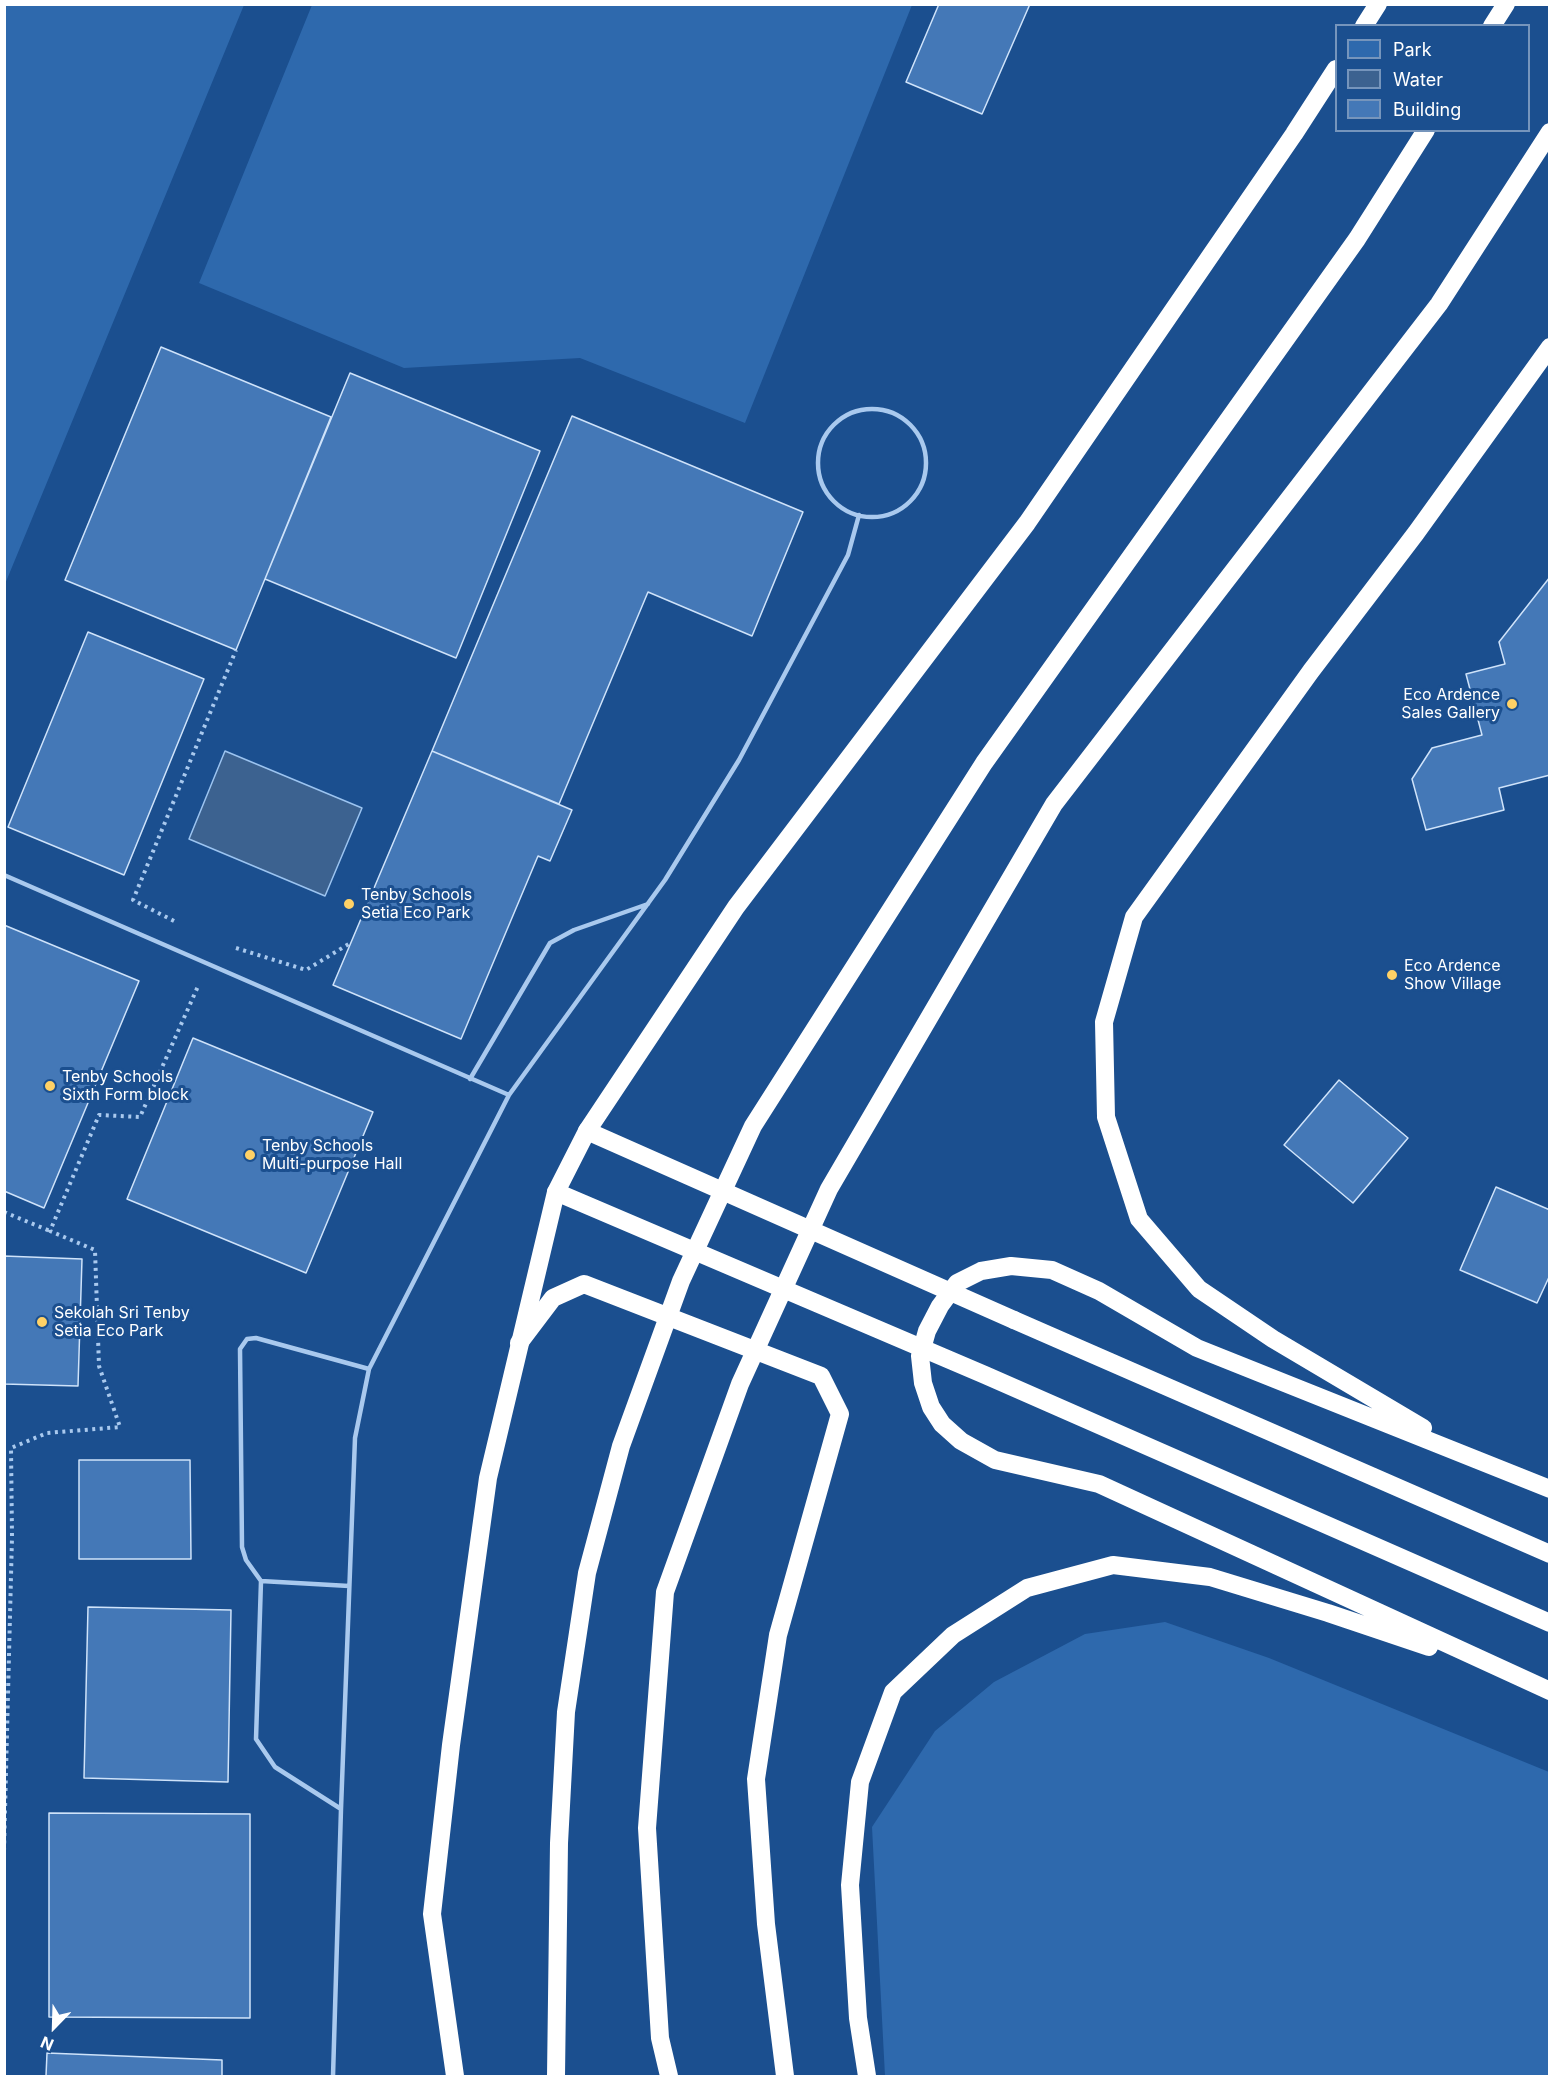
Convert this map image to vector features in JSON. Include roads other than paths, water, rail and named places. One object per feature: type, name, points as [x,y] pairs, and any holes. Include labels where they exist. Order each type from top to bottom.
[{"type":"highway","points":[[1365,24],[1378,4]]},
{"type":"highway","points":[[1493,24],[1506,4]]},
{"type":"highway","points":[[455,2076],[432,1914],[451,1745],[488,1478],[556,1192],[587,1131],[736,907],[1028,523],[1294,135],[1335,71]]},
{"type":"highway","points":[[556,2076],[559,1843],[566,1712],[587,1573],[621,1446],[681,1281],[753,1126],[984,763],[1357,239],[1425,132]]},
{"type":"highway","points":[[669,2076],[660,2038],[647,1828],[665,1592],[740,1384],[829,1189],[1054,804],[1439,304],[1550,132]]},
{"type":"highway","points":[[1473,1457],[1273,1339],[1199,1289],[1139,1219],[1107,1118],[1104,1022],[1134,917],[1304,680],[1416,533],[1550,347]]},
{"type":"highway","points":[[587,1131],[1550,1554]]},
{"type":"highway","points":[[556,1192],[985,1375],[1550,1623]]},
{"type":"highway","points":[[1550,1489],[1197,1348],[1099,1291],[1052,1270],[1011,1266],[981,1271],[957,1283],[940,1306],[927,1331],[920,1356],[931,1407],[942,1424],[961,1441],[995,1460],[1099,1485],[1550,1692]]},
{"type":"highway","points":[[519,1343],[553,1298],[584,1284],[820,1376],[840,1414],[778,1635],[756,1779],[766,1924],[785,2076]]},
{"type":"highway","points":[[867,2076],[858,2018],[850,1885],[860,1782],[893,1692],[953,1635],[1027,1588],[1113,1565],[1210,1577],[1328,1613],[1521,1679]]},
{"type":"lane","points":[[876,408],[894,413],[920,436],[925,453],[926,471],[921,488],[910,502],[895,512],[878,517],[859,516],[843,508],[830,496],[821,481],[818,464],[820,445],[828,430],[842,417],[858,410],[876,408]]},
{"type":"lane","points":[[333,2076],[355,1438],[369,1370],[508,1095],[665,880],[739,760],[848,555],[859,516]]},
{"type":"lane","points":[[4,875],[508,1095]]},
{"type":"lane","points":[[470,1079],[550,942],[574,930],[648,904]]},
{"type":"lane","points":[[341,1809],[275,1767],[256,1739],[261,1581],[246,1560],[242,1547],[240,1349],[247,1340],[256,1338],[369,1370]]},
{"type":"lane","points":[[261,1581],[349,1586]]},
{"type":"water","points":[[225,751],[362,808],[325,896],[189,839]]},
{"type":"place","name":"Eco Ardence Sales Gallery","points":[[1512,704]]},
{"type":"place","name":"Tenby Schools Setia Eco Park","points":[[349,904]]},
{"type":"place","name":"Eco Ardence Show Village","points":[[1392,975]]},
{"type":"place","name":"Tenby Schools Sixth Form block","points":[[50,1086]]},
{"type":"place","name":"Tenby Schools Multi-purpose Hall","points":[[250,1155]]},
{"type":"place","name":"Sekolah Sri Tenby Setia Eco Park","points":[[42,1322]]}]
